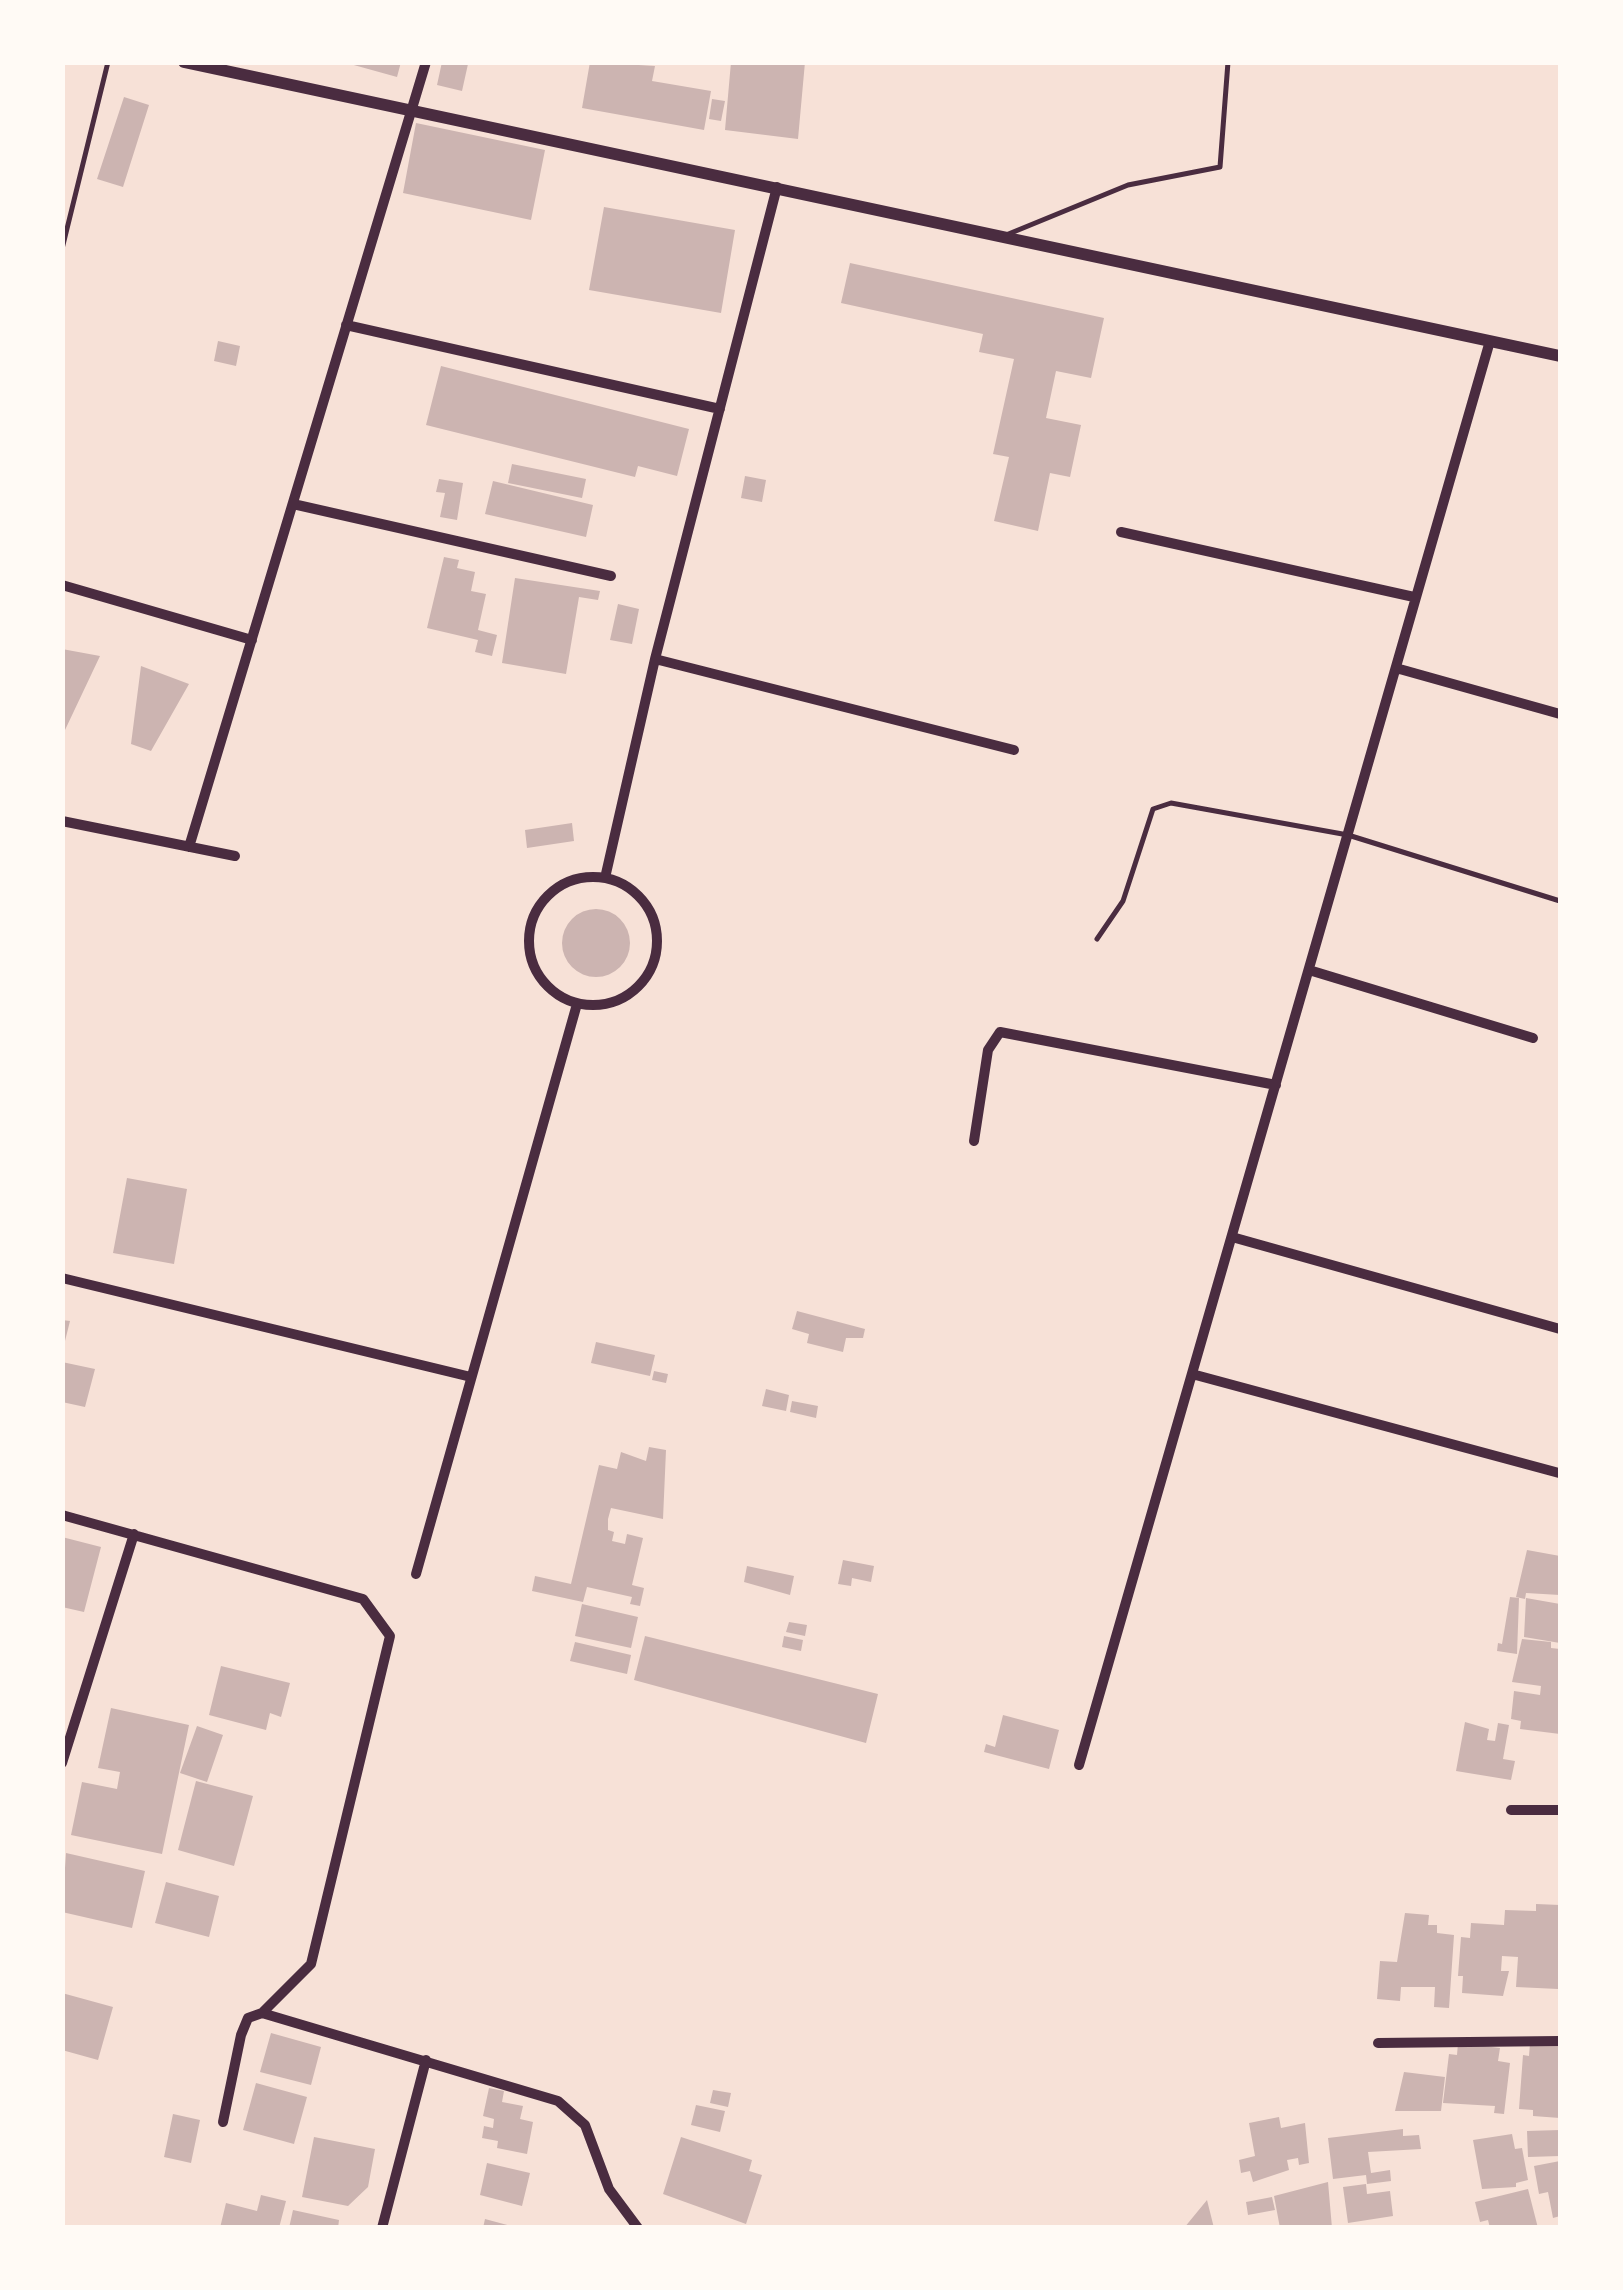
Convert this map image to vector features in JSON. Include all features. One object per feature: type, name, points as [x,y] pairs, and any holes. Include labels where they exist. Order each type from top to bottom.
[{"type":"street","points":[[184,62],[1560,356]]},
{"type":"street","points":[[190,847],[426,62]]},
{"type":"street","points":[[605,878],[655,658],[777,188]]},
{"type":"street","points":[[346,326],[720,409]]},
{"type":"street","points":[[1079,1765],[1490,340]]},
{"type":"street","points":[[293,504],[611,576]]},
{"type":"street","points":[[1120,532],[1414,596]]},
{"type":"street","points":[[62,585],[252,640]]},
{"type":"street","points":[[655,658],[1014,750]]},
{"type":"street","points":[[1396,668],[1560,714]]},
{"type":"street","points":[[62,821],[235,856]]},
{"type":"street","points":[[585,877],[605,878],[624,884],[646,906],[657,934],[656,955],[642,982],[618,1001],[577,1004],[558,996],[533,966],[530,927],[549,893],[585,877]]},
{"type":"street","points":[[1308,970],[1532,1038]]},
{"type":"street","points":[[416,1574],[577,1004]]},
{"type":"street","points":[[974,1140],[988,1050],[1000,1032],[1276,1084]]},
{"type":"street","points":[[1232,1236],[1560,1329]]},
{"type":"street","points":[[62,1278],[472,1377]]},
{"type":"street","points":[[1192,1374],[1558,1473]]},
{"type":"street","points":[[62,1514],[363,1599],[390,1636],[311,1964],[262,2013],[248,2018],[223,2122]]},
{"type":"street","points":[[62,1763],[134,1534]]},
{"type":"street","points":[[1512,1810],[1560,1810]]},
{"type":"street","points":[[262,2013],[558,2101],[585,2124],[608,2189],[638,2228]]},
{"type":"street","points":[[1378,2044],[1560,2042]]},
{"type":"street","points":[[382,2228],[426,2060]]},
{"type":"lane","points":[[62,249],[108,62]]},
{"type":"lane","points":[[1003,236],[1128,185],[1220,167],[1228,62]]},
{"type":"lane","points":[[1097,939],[1123,901],[1153,809],[1171,803],[1348,835],[1560,902]]},
{"type":"building","points":[[343,62],[401,62],[397,77]]},
{"type":"building","points":[[442,62],[468,64],[462,91],[437,85]]},
{"type":"building","points":[[590,62],[655,66],[652,81],[711,91],[704,130],[582,108]]},
{"type":"building","points":[[731,62],[805,62],[798,139],[725,130]]},
{"type":"building","points":[[124,97],[149,105],[123,187],[97,179]]},
{"type":"building","points":[[712,99],[725,101],[721,121],[709,119]]},
{"type":"building","points":[[416,123],[545,150],[531,220],[403,193]]},
{"type":"building","points":[[604,207],[735,230],[721,313],[589,290]]},
{"type":"building","points":[[850,263],[1104,318],[1091,378],[1056,371],[1046,418],[1081,425],[1070,477],[1050,473],[1038,531],[994,521],[1009,457],[993,454],[1014,359],[979,352],[983,334],[841,303]]},
{"type":"building","points":[[218,341],[240,346],[236,366],[214,361]]},
{"type":"building","points":[[441,366],[689,429],[677,476],[638,466],[635,477],[426,425]]},
{"type":"building","points":[[512,464],[586,479],[582,498],[508,483]]},
{"type":"building","points":[[745,476],[766,480],[762,502],[741,498]]},
{"type":"building","points":[[439,479],[463,483],[457,520],[440,517],[445,493],[436,492]]},
{"type":"building","points":[[493,481],[593,505],[586,537],[485,514]]},
{"type":"building","points":[[444,557],[459,560],[457,568],[475,572],[471,591],[486,594],[478,630],[497,635],[492,656],[475,652],[478,640],[427,628]]},
{"type":"building","points":[[515,578],[600,591],[598,600],[579,597],[566,674],[502,663]]},
{"type":"building","points":[[618,604],[639,609],[632,644],[610,640]]},
{"type":"building","points":[[62,649],[100,656],[65,730],[62,729]]},
{"type":"building","points":[[141,666],[189,684],[151,751],[131,744]]},
{"type":"building","points":[[572,823],[574,841],[527,848],[525,830]]},
{"type":"building","points":[[596,909],[609,911],[620,919],[628,930],[628,956],[620,967],[609,975],[596,977],[583,975],[572,967],[564,956],[562,943],[564,930],[572,919],[583,911]]},
{"type":"building","points":[[127,1178],[187,1189],[174,1264],[113,1253]]},
{"type":"building","points":[[797,1311],[865,1329],[863,1338],[846,1338],[843,1352],[807,1343],[809,1334],[792,1329]]},
{"type":"building","points":[[62,1320],[70,1321],[64,1345],[62,1345]]},
{"type":"building","points":[[596,1342],[655,1355],[650,1376],[591,1363]]},
{"type":"building","points":[[62,1362],[95,1369],[85,1407],[62,1402]]},
{"type":"building","points":[[654,1371],[668,1374],[666,1383],[652,1380]]},
{"type":"building","points":[[766,1389],[789,1395],[786,1411],[762,1406]]},
{"type":"building","points":[[792,1401],[818,1406],[816,1418],[790,1412]]},
{"type":"building","points":[[649,1447],[666,1450],[663,1519],[611,1508],[608,1519],[608,1530],[614,1532],[612,1541],[625,1544],[627,1534],[643,1538],[632,1585],[644,1588],[640,1606],[630,1604],[632,1597],[587,1587],[583,1602],[532,1591],[535,1576],[571,1584],[599,1465],[617,1469],[621,1452],[646,1461]]},
{"type":"building","points":[[62,1537],[101,1547],[84,1612],[62,1607]]},
{"type":"building","points":[[1527,1550],[1560,1556],[1560,1595],[1526,1593],[1525,1599],[1516,1597]]},
{"type":"building","points":[[843,1560],[874,1566],[871,1582],[852,1578],[851,1586],[838,1584]]},
{"type":"building","points":[[747,1566],[794,1576],[790,1595],[744,1582]]},
{"type":"building","points":[[1510,1597],[1519,1598],[1517,1654],[1497,1651],[1498,1643],[1502,1644]]},
{"type":"building","points":[[1526,1598],[1560,1604],[1560,1643],[1524,1637]]},
{"type":"building","points":[[582,1604],[638,1617],[631,1648],[575,1636]]},
{"type":"building","points":[[789,1622],[807,1625],[805,1636],[786,1632]]},
{"type":"building","points":[[645,1636],[878,1694],[866,1743],[634,1680]]},
{"type":"building","points":[[784,1636],[803,1640],[801,1651],[782,1647]]},
{"type":"building","points":[[1522,1639],[1551,1642],[1551,1648],[1560,1649],[1560,1734],[1520,1729],[1521,1721],[1511,1719],[1514,1691],[1540,1695],[1541,1686],[1512,1682]]},
{"type":"building","points":[[575,1642],[631,1655],[627,1674],[570,1661]]},
{"type":"building","points":[[221,1666],[290,1683],[281,1717],[270,1713],[266,1730],[209,1715]]},
{"type":"building","points":[[111,1708],[189,1725],[162,1854],[71,1835],[82,1782],[117,1789],[120,1772],[98,1768]]},
{"type":"building","points":[[1003,1715],[1059,1730],[1049,1769],[984,1752],[986,1744],[995,1747]]},
{"type":"building","points":[[1465,1722],[1489,1729],[1487,1740],[1495,1741],[1498,1723],[1509,1725],[1503,1759],[1515,1761],[1511,1780],[1456,1771]]},
{"type":"building","points":[[197,1726],[223,1735],[207,1782],[180,1773]]},
{"type":"building","points":[[196,1781],[253,1796],[234,1866],[178,1850]]},
{"type":"building","points":[[66,1853],[145,1871],[132,1928],[62,1912]]},
{"type":"building","points":[[166,1882],[219,1896],[209,1937],[155,1923]]},
{"type":"building","points":[[1536,1904],[1560,1905],[1558,1989],[1516,1987],[1518,1957],[1502,1956],[1501,1971],[1509,1971],[1503,1996],[1462,1993],[1463,1976],[1458,1976],[1461,1937],[1470,1938],[1471,1923],[1504,1925],[1505,1910],[1536,1911]]},
{"type":"building","points":[[1405,1913],[1429,1915],[1428,1925],[1437,1925],[1437,1933],[1454,1935],[1449,2008],[1434,2007],[1435,1987],[1401,1987],[1400,2001],[1377,1999],[1380,1961],[1397,1962]]},
{"type":"building","points":[[62,1993],[113,2007],[98,2060],[62,2050]]},
{"type":"building","points":[[271,2033],[321,2047],[311,2085],[260,2072]]},
{"type":"building","points":[[1458,2043],[1500,2048],[1498,2061],[1510,2063],[1504,2114],[1494,2113],[1495,2106],[1443,2103],[1449,2054],[1457,2055]]},
{"type":"building","points":[[1530,2043],[1560,2045],[1560,2118],[1533,2116],[1533,2110],[1519,2109],[1523,2055],[1529,2056]]},
{"type":"building","points":[[1404,2072],[1445,2077],[1441,2111],[1395,2111]]},
{"type":"building","points":[[256,2083],[307,2097],[294,2144],[243,2130]]},
{"type":"building","points":[[489,2088],[504,2091],[502,2102],[523,2106],[520,2119],[533,2122],[527,2154],[497,2148],[498,2141],[482,2138],[484,2126],[493,2128],[494,2119],[483,2116]]},
{"type":"building","points":[[713,2090],[731,2093],[728,2107],[710,2103]]},
{"type":"building","points":[[696,2105],[725,2111],[720,2132],[691,2125]]},
{"type":"building","points":[[173,2114],[200,2120],[191,2163],[164,2157]]},
{"type":"building","points":[[1279,2117],[1281,2128],[1305,2123],[1309,2163],[1299,2165],[1298,2158],[1287,2160],[1289,2170],[1253,2182],[1250,2171],[1241,2173],[1239,2160],[1255,2156],[1249,2123]]},
{"type":"building","points":[[1403,2129],[1403,2136],[1419,2135],[1421,2149],[1368,2152],[1371,2173],[1390,2170],[1391,2181],[1367,2184],[1366,2175],[1333,2179],[1328,2138]]},
{"type":"building","points":[[1560,2130],[1560,2156],[1528,2157],[1527,2131]]},
{"type":"building","points":[[1512,2134],[1515,2149],[1522,2148],[1528,2180],[1516,2183],[1516,2187],[1482,2189],[1473,2140]]},
{"type":"building","points":[[314,2137],[375,2149],[368,2187],[348,2206],[302,2197]]},
{"type":"building","points":[[681,2137],[752,2160],[749,2171],[762,2175],[746,2224],[663,2194]]},
{"type":"building","points":[[1560,2161],[1560,2216],[1553,2218],[1548,2192],[1539,2194],[1534,2166]]},
{"type":"building","points":[[487,2163],[530,2173],[522,2206],[480,2195]]},
{"type":"building","points":[[1328,2182],[1332,2228],[1280,2228],[1274,2196]]},
{"type":"building","points":[[1366,2184],[1367,2194],[1390,2191],[1393,2216],[1348,2223],[1343,2187]]},
{"type":"building","points":[[1528,2189],[1538,2228],[1490,2228],[1488,2220],[1480,2222],[1475,2202]]},
{"type":"building","points":[[261,2195],[286,2201],[279,2228],[220,2228],[226,2203],[257,2211]]},
{"type":"building","points":[[1272,2197],[1275,2210],[1248,2215],[1246,2202]]},
{"type":"building","points":[[1207,2200],[1214,2228],[1184,2228]]},
{"type":"building","points":[[293,2210],[339,2220],[338,2228],[289,2228]]},
{"type":"building","points":[[485,2219],[511,2226],[511,2228],[483,2228]]}]
